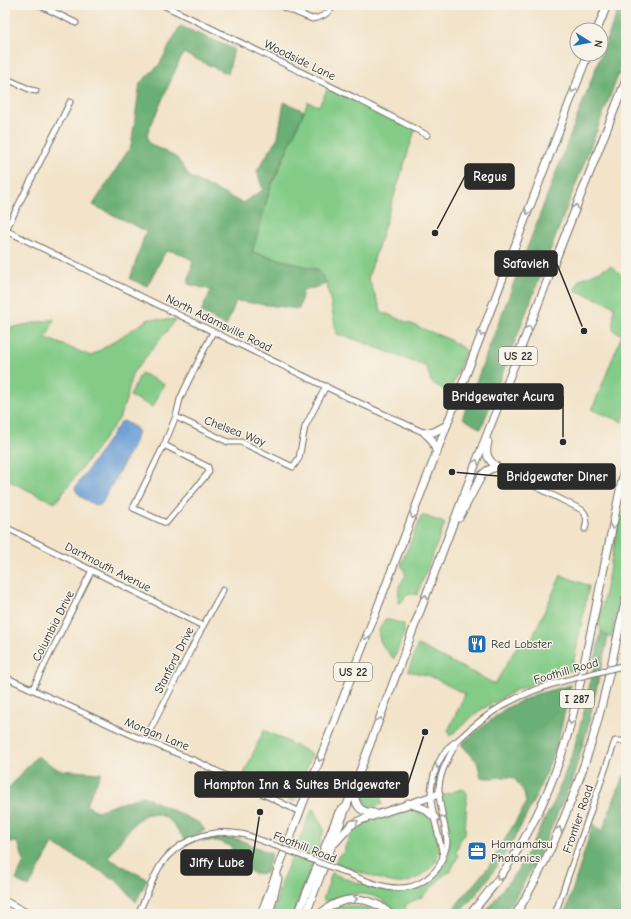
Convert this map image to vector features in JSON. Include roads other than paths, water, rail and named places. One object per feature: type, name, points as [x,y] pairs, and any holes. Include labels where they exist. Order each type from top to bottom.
[{"type":"highway","points":[[600,22],[607,5]]},
{"type":"highway","name":"US 22","points":[[261,914],[585,62]]},
{"type":"highway","name":"US 22","points":[[306,914],[449,534],[626,80]]},
{"type":"highway","points":[[494,418],[486,451],[489,461],[497,468]]},
{"type":"highway","points":[[437,453],[433,443],[425,434],[434,432],[447,425]]},
{"type":"highway","name":"I 287","points":[[470,914],[496,882],[519,849],[541,808],[554,778],[575,707],[626,461]]},
{"type":"highway","points":[[449,534],[482,475],[488,470],[497,468]]},
{"type":"highway","name":"I 287","points":[[516,914],[547,857],[579,781],[600,711],[626,598]]},
{"type":"highway","points":[[356,781],[355,799],[358,806],[364,812],[376,814]]},
{"type":"highway","points":[[331,847],[351,825],[376,814],[439,794]]},
{"type":"highway","points":[[408,803],[425,809],[435,818]]},
{"type":"highway","points":[[298,914],[339,812],[347,806]]},
{"type":"highway","points":[[269,914],[277,885],[280,864]]},
{"type":"highway","points":[[320,914],[337,903],[346,900],[358,899],[374,903],[390,914]]},
{"type":"main road","points":[[5,901],[29,914]]},
{"type":"street","points":[[39,5],[76,23]]},
{"type":"street","name":"Woodside Lane","points":[[163,5],[358,99],[427,135]]},
{"type":"street","points":[[278,5],[312,19],[323,16],[332,10],[335,5]]},
{"type":"street","points":[[5,78],[36,91]]},
{"type":"street","points":[[5,230],[70,102]]},
{"type":"street","name":"North Adamsville Road","points":[[5,230],[425,434]]},
{"type":"street","points":[[164,445],[208,467],[209,472],[166,523],[133,508],[164,445],[176,417],[180,399],[185,388],[213,332]]},
{"type":"street","name":"Chelsea Way","points":[[176,417],[228,442],[241,442],[293,467],[299,458],[305,427],[326,386]]},
{"type":"street","points":[[497,468],[582,510],[586,513],[587,518],[585,529]]},
{"type":"street","name":"Dartmouth Avenue","points":[[5,527],[203,626]]},
{"type":"street","name":"Columbia Drive","points":[[32,690],[92,570]]},
{"type":"street","name":"Stanford Drive","points":[[145,740],[223,590]]},
{"type":"street","name":"Foothill Road","points":[[443,856],[431,796],[432,784],[437,765],[451,744],[456,742],[470,728],[503,705],[532,691],[563,681],[626,665]]},
{"type":"street","name":"Morgan Lane","points":[[5,677],[145,740],[198,762],[300,812]]},
{"type":"street","name":"Frontier Road","points":[[555,914],[615,741],[626,742]]},
{"type":"street","name":"Foothill Road","points":[[138,914],[161,865],[172,852],[188,841],[210,833],[242,834],[386,887],[407,887],[423,882],[429,878],[439,866],[447,842],[439,794],[443,770],[456,742]]},
{"type":"water","points":[[124,421],[136,428],[138,431],[135,442],[102,503],[99,506],[88,502],[78,494],[75,488],[121,422]]},
{"type":"waterway","points":[[114,480],[120,480]]},
{"type":"place","name":"Regus","points":[[435,233]]},
{"type":"place","name":"Safavieh","points":[[584,331]]},
{"type":"place","name":"Bridgewater Acura","points":[[563,442]]},
{"type":"place","name":"Bridgewater Diner","points":[[452,472]]},
{"type":"place","name":"Red Lobster","points":[[477,644]]},
{"type":"place","name":"Hampton Inn & Suites Bridgewater","points":[[425,732]]},
{"type":"place","name":"Jiffy Lube","points":[[260,812]]},
{"type":"place","name":"Hamamatsu Photonics","points":[[477,851]]}]
